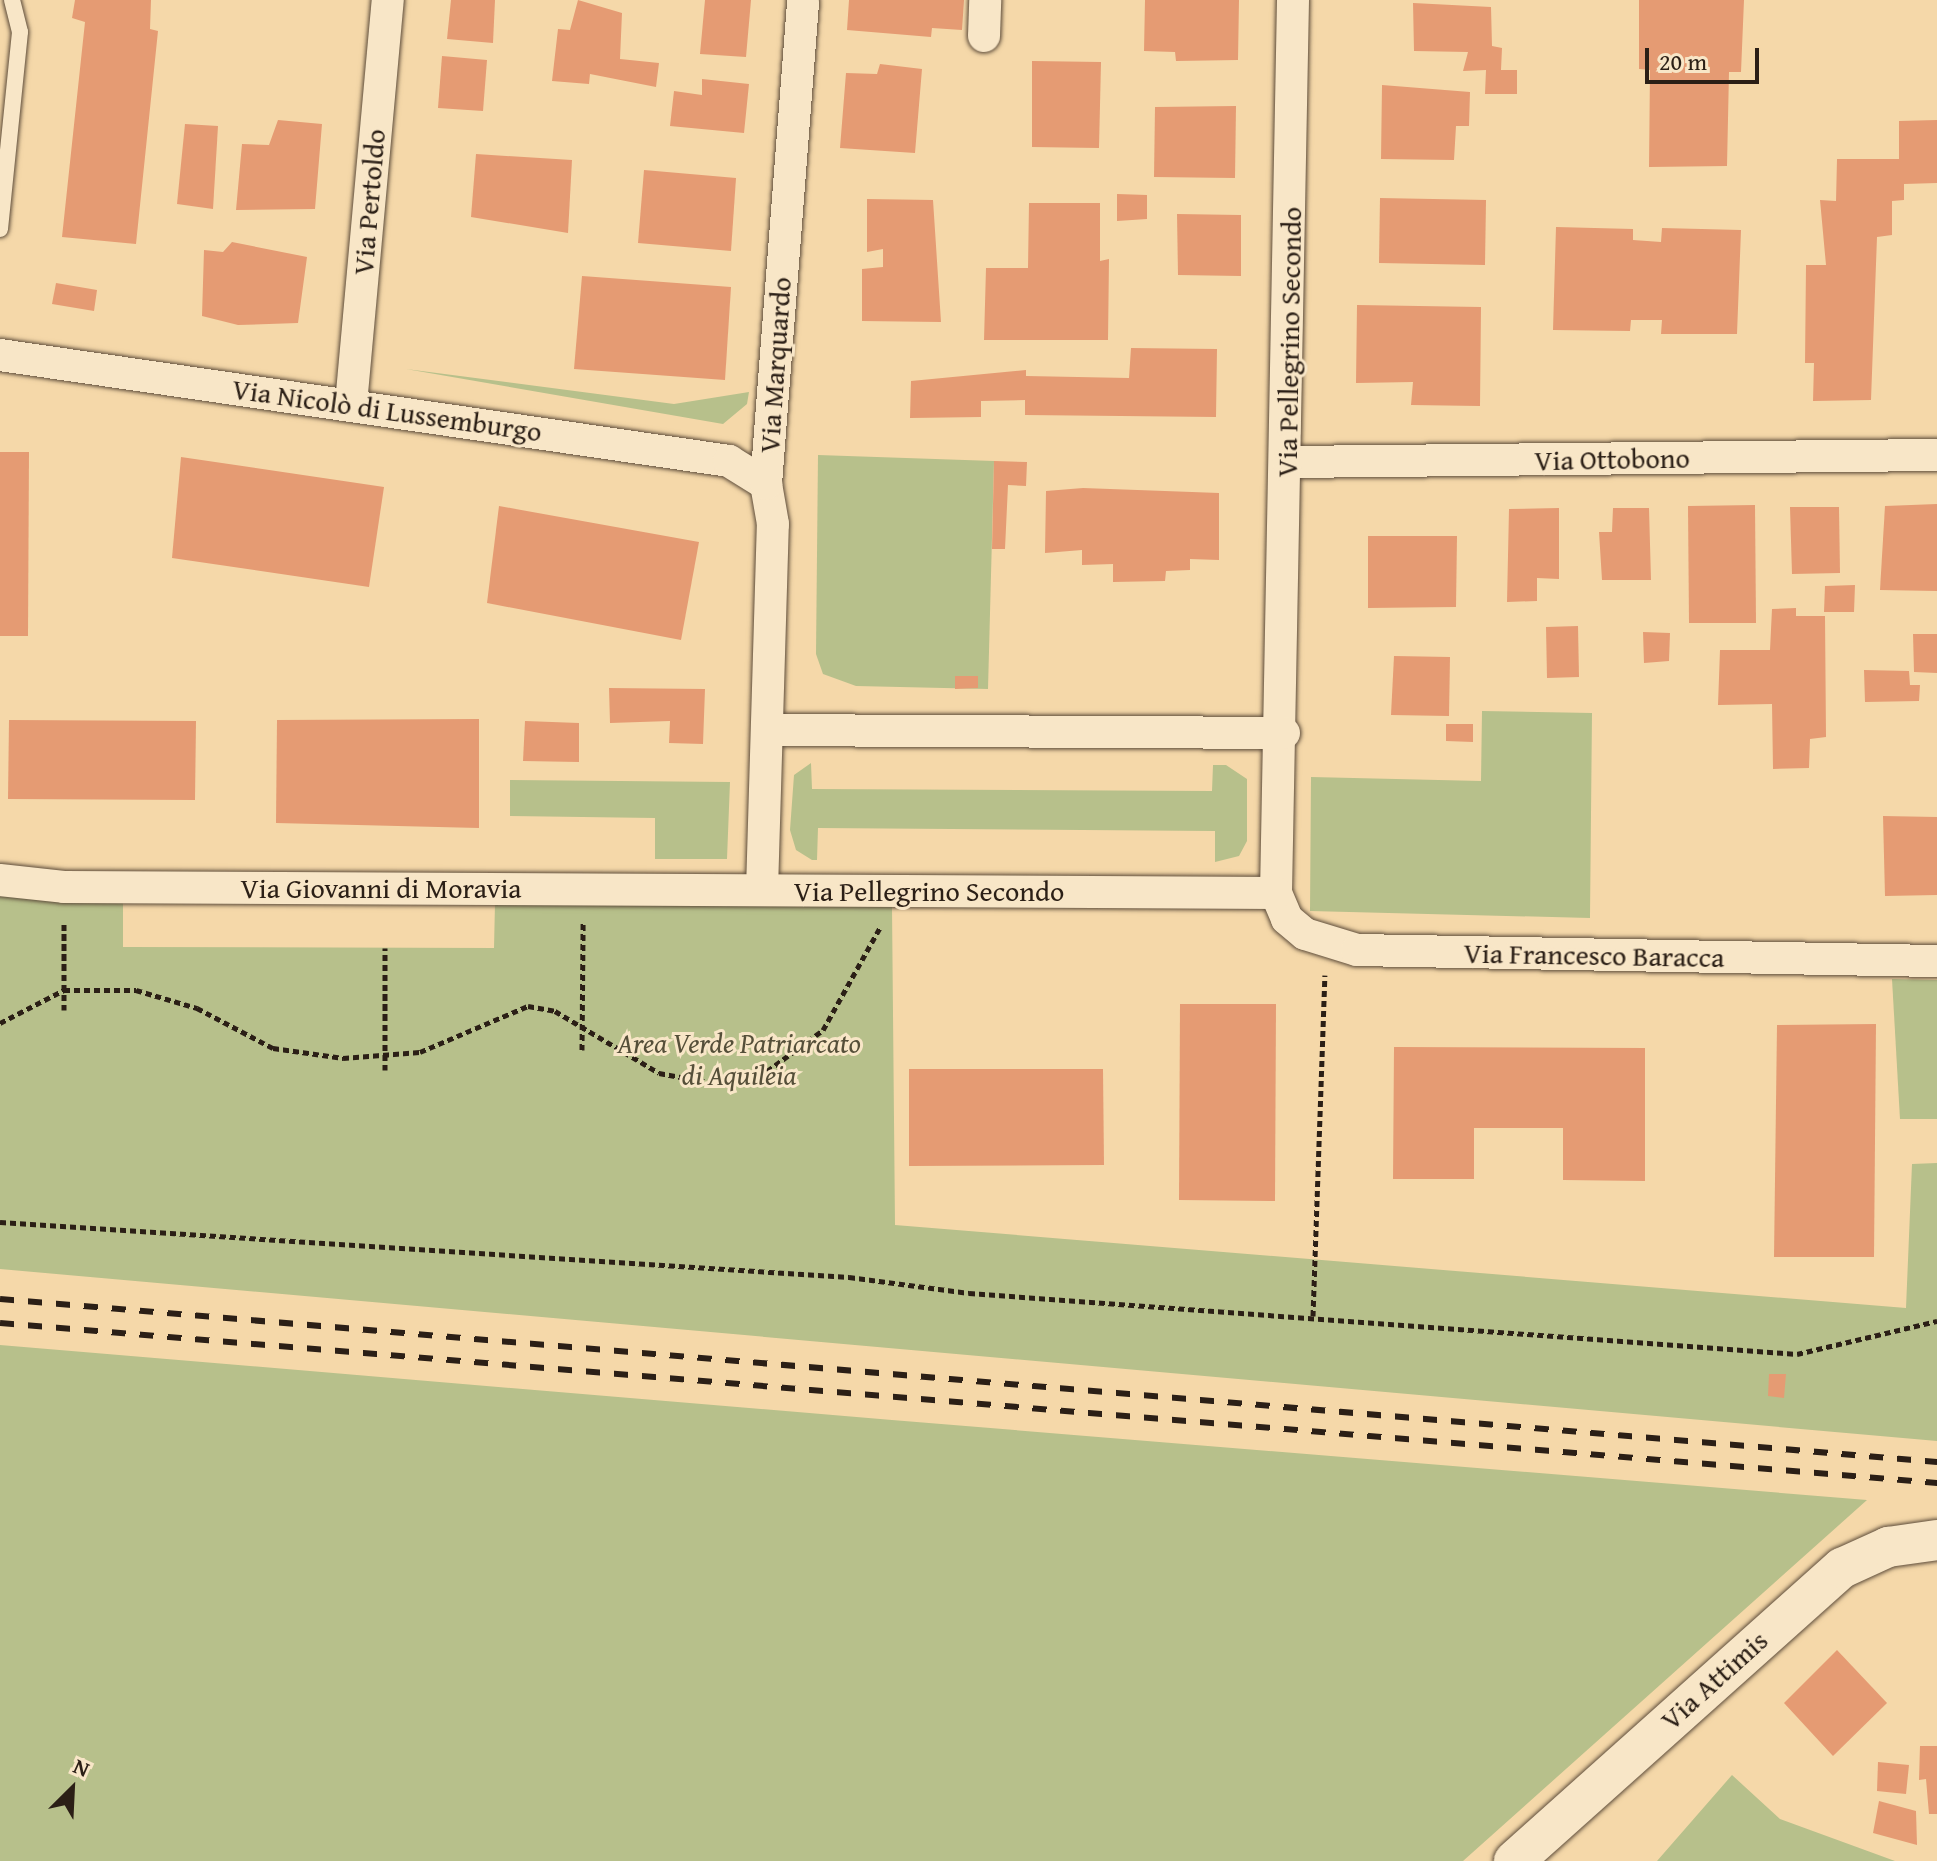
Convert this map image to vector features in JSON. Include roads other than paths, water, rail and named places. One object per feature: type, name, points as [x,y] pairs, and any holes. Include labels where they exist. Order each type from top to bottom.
[{"type":"street","name":"Via Pertoldo","points":[[351,404],[388,0]]},
{"type":"street","name":"Via Marquardo","points":[[768,730],[773,524],[766,484],[803,0]]},
{"type":"street","points":[[984,36],[985,0]]},
{"type":"street","name":"Via Pellegrino Secondo","points":[[768,730],[762,890],[1276,893],[1284,733],[1293,0]]},
{"type":"street","name":"Via Nicolò di Lussemburgo","points":[[0,355],[729,461],[766,484]]},
{"type":"street","name":"Via Ottobono","points":[[1288,462],[1937,455]]},
{"type":"street","points":[[768,730],[1284,733]]},
{"type":"street","name":"Via Giovanni di Moravia","points":[[0,880],[64,887],[762,890]]},
{"type":"street","name":"Via Francesco Baracca","points":[[1276,893],[1287,919],[1326,942],[1357,950],[1937,961]]},
{"type":"street","name":"Via Attimis","points":[[1514,1861],[1842,1568],[1888,1547],[1937,1540]]},
{"type":"lane","points":[[0,229],[20,32],[12,0]]},
{"type":"railway","points":[[0,1299],[1937,1462]]},
{"type":"railway","points":[[0,1323],[1937,1483]]},
{"type":"park label","name":"Area Verde Patriarcato di Aquileia","points":[[739,1059]]}]
